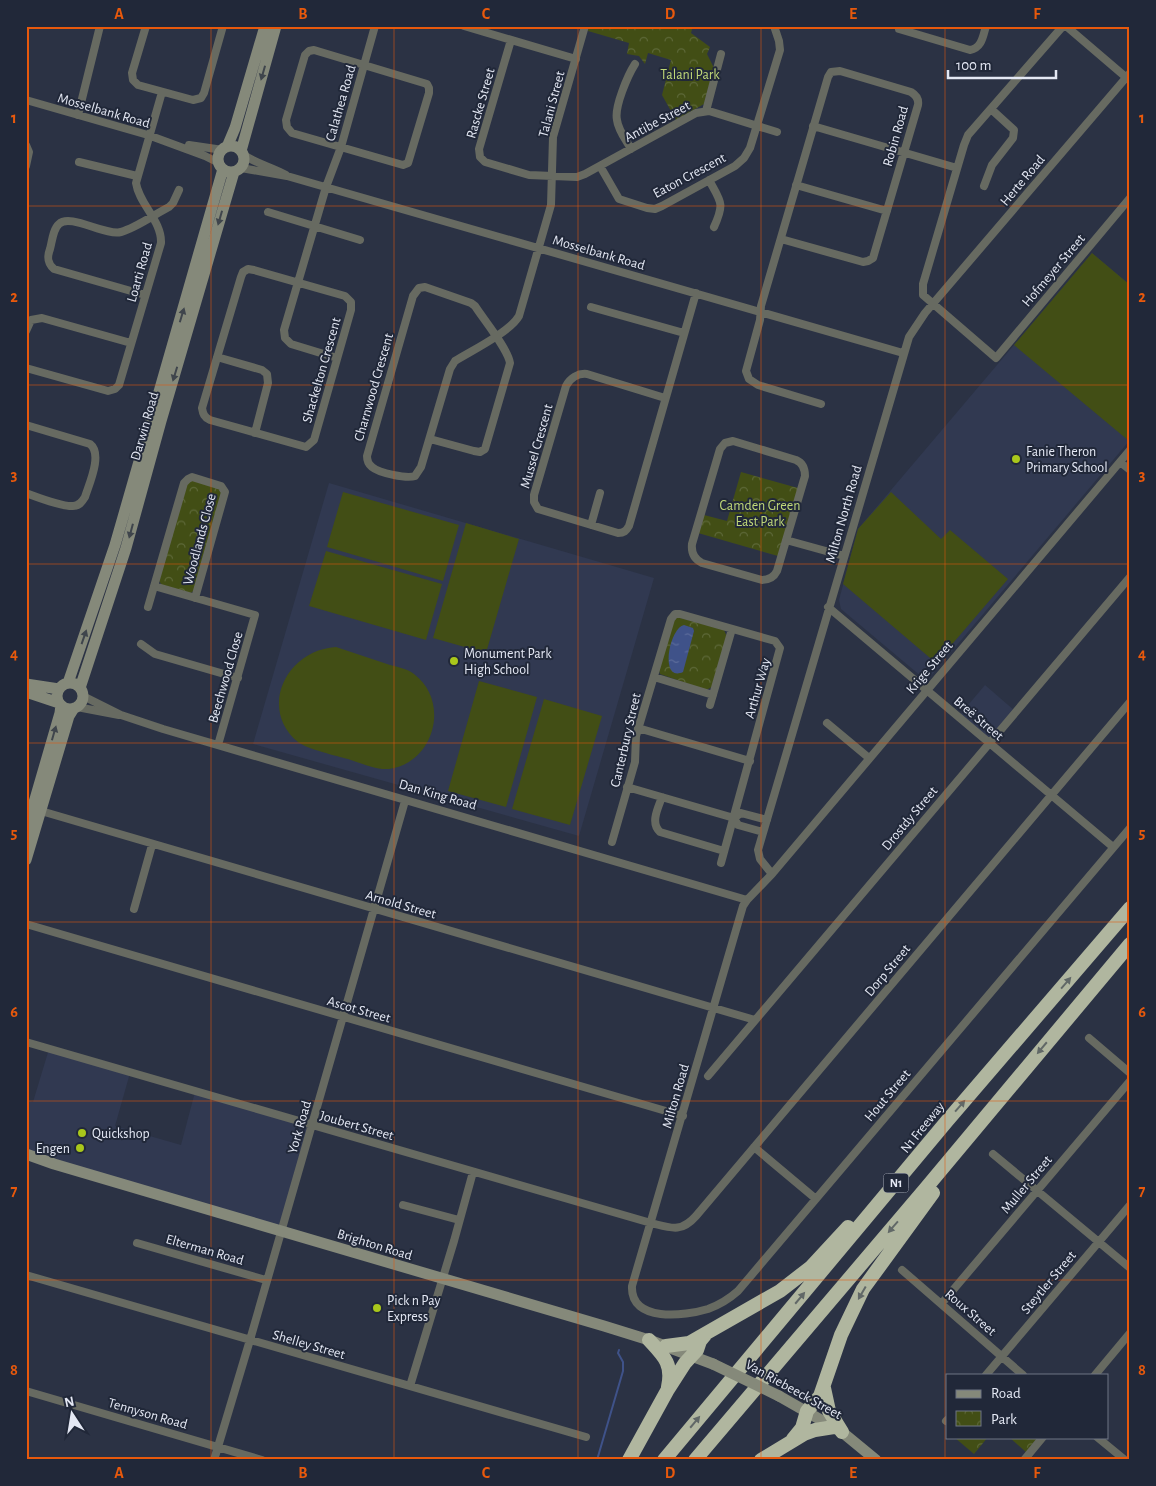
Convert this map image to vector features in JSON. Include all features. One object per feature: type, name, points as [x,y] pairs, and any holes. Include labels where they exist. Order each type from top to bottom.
[{"type":"highway","name":"N1 Freeway","points":[[664,1460],[947,1121],[1130,908]]},
{"type":"highway","name":"N1","points":[[696,1460],[1130,944]]},
{"type":"highway","points":[[666,1346],[685,1345],[706,1334],[780,1291],[811,1267],[933,1132],[947,1121]]},
{"type":"highway","points":[[793,1439],[802,1428],[807,1411],[816,1402],[824,1388],[841,1336],[864,1289],[966,1148],[980,1124]]},
{"type":"highway","points":[[629,1460],[667,1391],[706,1334]]},
{"type":"highway","points":[[649,1340],[662,1354],[668,1364],[670,1375],[667,1391]]},
{"type":"highway","points":[[761,1460],[793,1439],[815,1430],[838,1430],[829,1412],[824,1388]]},
{"type":"street","points":[[78,115],[100,26]]},
{"type":"street","points":[[146,26],[132,78],[138,85],[193,100],[201,98],[204,93],[223,26]]},
{"type":"street","points":[[265,26],[236,128],[225,148],[219,154],[229,168],[244,161],[242,153],[276,26]]},
{"type":"street","name":"Calathea Road","points":[[336,358],[291,344],[285,338],[284,330],[376,26]]},
{"type":"street","points":[[464,26],[576,59]]},
{"type":"street","name":"Talani Street","points":[[495,337],[512,326],[519,316],[539,248],[551,205],[553,137],[585,26]]},
{"type":"street","points":[[757,126],[780,50],[774,26]]},
{"type":"street","points":[[897,27],[970,50],[980,44],[986,26]]},
{"type":"street","points":[[933,305],[923,295],[923,284],[968,135],[1064,26],[1129,76]]},
{"type":"street","name":"Rascke Street","points":[[511,40],[479,154],[485,162],[528,175],[552,176]]},
{"type":"street","points":[[311,50],[423,82],[428,86],[429,94],[409,162],[403,164],[340,147],[292,133],[287,128],[286,120],[306,52],[311,50]]},
{"type":"street","points":[[706,111],[721,54]]},
{"type":"street","points":[[631,149],[618,126],[616,116],[627,76],[636,64]]},
{"type":"street","name":"Robin Road","points":[[781,239],[866,262],[871,260],[918,105],[918,99],[915,94],[840,71],[831,72],[813,126],[760,312],[746,367],[749,379],[758,385],[821,404]]},
{"type":"street","name":"Herte Road","points":[[933,305],[1129,76]]},
{"type":"street","name":"Loarti Road","points":[[26,368],[108,391],[115,389],[119,385],[161,243],[159,231],[136,189],[137,176],[162,92]]},
{"type":"street","name":"Mosselbank Road","points":[[26,100],[148,135],[229,168],[287,176],[903,353]]},
{"type":"street","points":[[984,186],[992,165],[1015,133],[991,109]]},
{"type":"street","name":"Antibe Street","points":[[552,176],[577,177],[696,113],[706,111],[777,132]]},
{"type":"street","name":"Eaton Crescent","points":[[600,166],[619,199],[648,208],[658,208],[735,166],[744,158],[750,148],[757,126]]},
{"type":"street","points":[[813,126],[957,168]]},
{"type":"street","name":"Mosselbank Road","points":[[174,144],[225,148]]},
{"type":"street","points":[[26,145],[29,152],[26,166]]},
{"type":"street","points":[[225,148],[235,147],[242,153]]},
{"type":"street","name":"Mosselbank Road","points":[[242,153],[256,162],[276,169],[287,176]]},
{"type":"street","points":[[79,162],[137,176]]},
{"type":"street","name":"Darwin Road","points":[[63,686],[115,545],[229,168]]},
{"type":"street","name":"Darwin Road","points":[[26,860],[69,716],[78,700],[124,556],[229,168]]},
{"type":"street","points":[[708,180],[721,206],[721,212],[714,226]]},
{"type":"street","points":[[796,185],[887,211]]},
{"type":"street","points":[[145,295],[54,269],[50,266],[48,255],[57,225],[63,221],[70,221],[109,232],[123,232],[173,203],[179,190]]},
{"type":"street","name":"Hofmeyer Street","points":[[933,305],[996,358],[1130,198]]},
{"type":"street","points":[[268,212],[360,240]]},
{"type":"street","name":"Shackelton Crescent","points":[[254,270],[298,282],[345,296],[351,302],[352,310],[336,358],[314,440],[306,447],[210,420],[204,416],[202,408],[218,357],[243,272],[254,270]]},
{"type":"street","name":"Charnwood Crescent","points":[[425,287],[467,300],[475,306],[495,337],[451,365],[430,439],[418,473],[411,478],[406,478],[372,468],[367,460],[368,451],[412,296],[416,291],[425,287]]},
{"type":"street","name":"Mussel Crescent","points":[[666,398],[587,374],[576,376],[567,383],[534,495],[536,507],[540,510],[618,533],[623,533],[627,530],[666,398],[684,333],[696,294]]},
{"type":"street","name":"Milton North Road","points":[[772,874],[758,853],[763,832],[903,353],[911,332],[933,305]]},
{"type":"street","points":[[591,307],[684,333]]},
{"type":"street","points":[[26,331],[31,320],[42,318],[131,343]]},
{"type":"street","points":[[430,439],[474,452],[480,452],[485,448],[510,363],[508,356],[495,337]]},
{"type":"street","points":[[218,357],[262,370],[267,374],[268,383],[255,433]]},
{"type":"street","points":[[26,425],[90,444],[94,448],[96,456],[85,497],[76,506],[67,506],[26,493]]},
{"type":"street","points":[[733,441],[796,460],[803,465],[805,476],[786,540],[776,574],[768,580],[702,564],[694,557],[691,549],[692,544],[720,449],[725,443],[733,441]]},
{"type":"street","name":"Krige Street","points":[[747,900],[772,874],[1130,450]]},
{"type":"street","points":[[1120,462],[1130,470]]},
{"type":"street","name":"Woodlands Close","points":[[148,607],[184,484],[188,479],[195,478],[221,486],[225,492],[195,598]]},
{"type":"street","points":[[591,525],[600,493]]},
{"type":"street","points":[[786,540],[844,556]]},
{"type":"street","name":"Drostdy Street","points":[[708,1076],[1130,576]]},
{"type":"street","name":"Woodlands Close","points":[[154,586],[255,615]]},
{"type":"street","name":"Breë Street","points":[[828,608],[1113,847]]},
{"type":"street","name":"Arthur Way","points":[[673,616],[680,614],[775,641],[780,648],[721,863]]},
{"type":"street","name":"Beechwood Close","points":[[218,745],[255,615]]},
{"type":"street","name":"Canterbury Street","points":[[612,842],[635,762],[635,743],[638,728],[670,619],[673,616]]},
{"type":"street","points":[[710,705],[732,629]]},
{"type":"street","points":[[142,644],[155,654],[238,678]]},
{"type":"street","points":[[654,677],[713,695]]},
{"type":"street","points":[[26,684],[63,686],[73,684],[78,700],[66,708],[26,692]]},
{"type":"street","points":[[26,830],[60,713],[57,694],[63,686]]},
{"type":"street","name":"Dan King Road","points":[[78,700],[110,708],[121,715]]},
{"type":"street","name":"Dan King Road","points":[[78,700],[163,730],[747,900]]},
{"type":"street","name":"Dorp Street","points":[[651,1223],[676,1229],[690,1223],[1130,702]]},
{"type":"street","points":[[827,723],[869,758]]},
{"type":"street","points":[[638,728],[750,761]]},
{"type":"street","points":[[627,787],[734,818],[738,825],[763,832]]},
{"type":"street","points":[[662,797],[654,822],[657,830],[724,851]]},
{"type":"street","name":"York Road","points":[[214,1460],[406,801]]},
{"type":"street","name":"Arnold Street","points":[[40,811],[755,1020]]},
{"type":"street","points":[[734,818],[741,813],[767,820]]},
{"type":"street","name":"Hout Street","points":[[634,1300],[642,1309],[678,1315],[709,1308],[727,1300],[738,1291],[1130,828]]},
{"type":"street","points":[[134,909],[152,845]]},
{"type":"street","name":"Milton Road","points":[[634,1300],[632,1286],[741,913],[747,900]]},
{"type":"street","name":"Ascot Street","points":[[27,924],[683,1116]]},
{"type":"street","points":[[1089,1038],[1130,1073]]},
{"type":"street","name":"Joubert Street","points":[[26,1042],[651,1223]]},
{"type":"street","name":"Muller Street","points":[[942,1303],[1130,1081]]},
{"type":"street","points":[[754,1147],[816,1199]]},
{"type":"street","name":"Brighton Road","points":[[26,1154],[49,1163],[649,1340],[692,1355]]},
{"type":"street","points":[[993,1154],[1130,1268]]},
{"type":"street","name":"Brighton Road","points":[[26,1160],[49,1163]]},
{"type":"street","points":[[410,1386],[473,1172]]},
{"type":"street","points":[[403,1205],[459,1220]]},
{"type":"street","name":"Steytler Street","points":[[987,1374],[1130,1205]]},
{"type":"street","name":"Elterman Road","points":[[137,1243],[266,1280]]},
{"type":"street","name":"Roux Street","points":[[902,1270],[1022,1374]]},
{"type":"street","name":"Shelley Street","points":[[26,1275],[586,1436]]},
{"type":"street","points":[[1096,1374],[1130,1333]]},
{"type":"street","name":"Van Riebeeck Street","points":[[692,1355],[807,1411],[838,1430],[876,1460]]},
{"type":"street","name":"Tennyson Road","points":[[26,1391],[262,1460]]},
{"type":"street","points":[[1024,1460],[1041,1438]]},
{"type":"street","points":[[1098,1438],[1124,1460]]},
{"type":"shaded area","name":"Fanie Theron Primary School","points":[[1092,253],[1130,285],[1130,440],[930,677],[922,677],[841,609],[839,600],[858,529]]},
{"type":"shaded area","name":"Monument Park High School","points":[[329,483],[654,578],[579,836],[253,744]]},
{"type":"shaded area","points":[[985,685],[1015,711],[989,743],[958,717]]},
{"type":"shaded area","points":[[49,1049],[130,1073],[115,1126],[181,1145],[195,1092],[312,1125],[280,1231],[26,1153],[26,1100],[33,1102]]},
{"type":"green space","name":"Talani Park","points":[[589,26],[693,26],[691,33],[710,47],[707,54],[714,68],[704,104],[676,120],[662,95],[671,60],[648,53],[645,64],[639,56],[627,54],[629,43],[588,31]]},
{"type":"green space","points":[[1092,253],[1130,285],[1129,441],[1014,345]]},
{"type":"green space","name":"Camden Green East Park","points":[[741,472],[798,488],[778,556],[698,533],[704,515],[727,521]]},
{"type":"green space","points":[[192,480],[219,488],[222,492],[194,590],[191,593],[162,585],[159,581],[187,484]]},
{"type":"green space","points":[[343,492],[459,525],[443,581],[327,547]]},
{"type":"green space","points":[[891,492],[941,539],[950,530],[1008,579],[936,663],[843,584],[858,529]]},
{"type":"green space","points":[[466,523],[519,539],[486,653],[433,638]]},
{"type":"green space","points":[[326,551],[442,584],[426,640],[309,606]]},
{"type":"green space","points":[[677,617],[724,630],[727,637],[712,687],[706,690],[660,674],[659,670],[673,621]]},
{"type":"green space","points":[[336,647],[403,668],[414,674],[425,686],[432,700],[434,715],[432,730],[426,744],[417,756],[405,764],[389,769],[368,766],[302,745],[286,729],[280,714],[279,698],[283,683],[291,670],[303,658],[318,651]]},
{"type":"green space","points":[[479,681],[537,697],[506,807],[448,791]]},
{"type":"green space","points":[[544,699],[602,716],[570,825],[512,809]]},
{"type":"green space","points":[[955,1438],[987,1438],[974,1454]]},
{"type":"green space","points":[[1010,1438],[1037,1438],[1026,1452]]},
{"type":"water","points":[[684,625],[693,628],[694,631],[683,672],[676,673],[671,670],[669,654],[674,635]]},
{"type":"waterway","points":[[597,1460],[623,1371],[623,1362],[618,1353],[619,1350]]},
{"type":"place","name":"Fanie Theron Primary School","points":[[1016,459]]},
{"type":"place","name":"Monument Park High School","points":[[454,661]]},
{"type":"place","name":"Quickshop","points":[[82,1133]]},
{"type":"place","name":"Engen","points":[[80,1148]]},
{"type":"place","name":"Pick n Pay Express","points":[[377,1308]]}]
